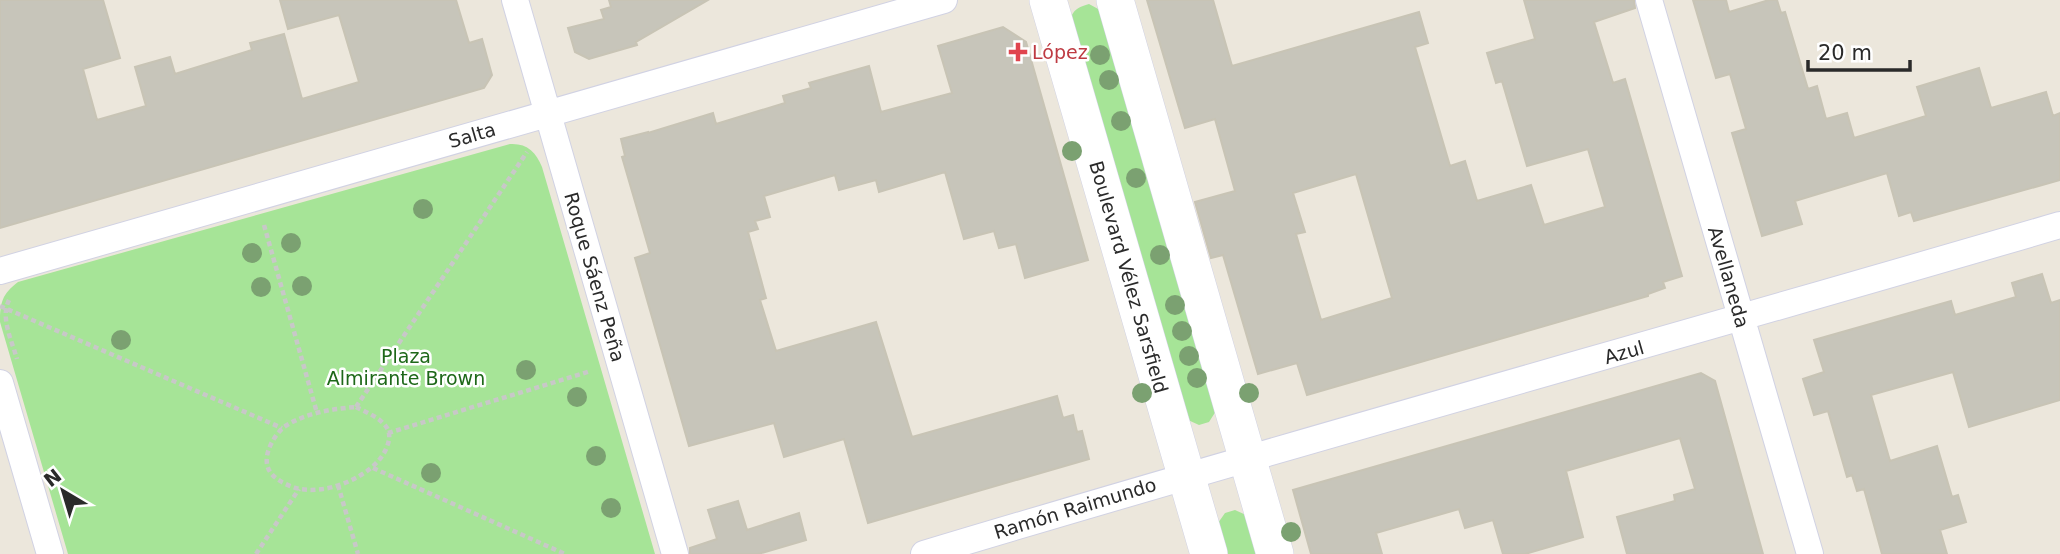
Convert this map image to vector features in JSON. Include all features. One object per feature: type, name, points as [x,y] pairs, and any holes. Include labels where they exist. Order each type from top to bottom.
[{"type":"main road","name":"Boulevard Vélez Sarsfield","points":[[1048,0],[1209,554]]},
{"type":"main road","points":[[1115,0],[1275,554]]},
{"type":"street","name":"Roque Sáenz Peña","points":[[515,0],[675,554]]},
{"type":"street","name":"Salta","points":[[0,271],[944,0]]},
{"type":"street","name":"Avellaneda","points":[[1649,0],[1810,554]]},
{"type":"street","name":"Azul","points":[[1186,475],[1741,319],[2060,225]]},
{"type":"street","points":[[10,375],[50,554]]},
{"type":"street","name":"Ramón Raimundo","points":[[924,554],[1186,475]]},
{"type":"path","points":[[356,407],[526,154],[548,114]]},
{"type":"path","points":[[518,149],[531,160]]},
{"type":"path","points":[[262,220],[317,413]]},
{"type":"path","points":[[10,375],[2,307],[14,293]]},
{"type":"path","points":[[2,307],[282,428]]},
{"type":"path","points":[[388,433],[596,370]]},
{"type":"path","points":[[356,407],[373,416],[386,427],[388,433],[385,449],[373,468],[338,485],[317,489],[299,489],[283,484],[269,473],[265,458],[282,428],[317,413],[356,407]]},
{"type":"path","points":[[373,468],[565,554]]},
{"type":"path","points":[[338,485],[358,554]]},
{"type":"path","points":[[256,554],[299,489]]},
{"type":"green space","points":[[1089,4],[1100,10],[1216,411],[1209,422],[1199,425],[1188,420],[1071,17],[1080,7]]},
{"type":"green space","name":"Plaza Almirante Brown","points":[[510,144],[521,145],[530,150],[542,167],[655,554],[68,554],[0,322],[3,299],[13,286],[18,282]]},
{"type":"green space","points":[[1235,510],[1246,515],[1259,554],[1226,554],[1218,523],[1225,513]]},
{"type":"building","points":[[0,0],[103,0],[120,58],[83,69],[97,120],[146,106],[135,67],[170,57],[175,74],[252,50],[250,43],[284,34],[302,99],[359,82],[339,15],[288,29],[280,0],[456,0],[469,43],[482,39],[492,75],[484,88],[0,228]]},
{"type":"building","points":[[609,0],[708,0],[636,42],[637,45],[589,59],[575,52],[568,28],[604,19],[601,10],[611,7]]},
{"type":"building","points":[[1147,0],[1213,0],[1232,66],[1419,12],[1428,43],[1415,47],[1450,166],[1465,161],[1477,201],[1531,185],[1544,225],[1605,207],[1588,149],[1527,166],[1502,81],[1496,83],[1487,53],[1535,39],[1524,0],[1634,0],[1635,8],[1594,22],[1613,83],[1625,79],[1682,276],[1663,282],[1665,288],[1648,296],[1307,395],[1297,363],[1258,374],[1223,255],[1211,258],[1195,202],[1235,191],[1215,119],[1185,128]],"holes":[[[1356,174],[1392,298],[1321,320],[1296,234],[1305,232],[1293,193]]]},
{"type":"building","points":[[1693,0],[1726,0],[1729,12],[1777,0],[1781,13],[1785,12],[1808,89],[1817,86],[1826,119],[1847,113],[1854,138],[1926,116],[1917,87],[1979,68],[1991,108],[2046,92],[2053,116],[2060,113],[2060,180],[1914,221],[1911,212],[1899,216],[1887,173],[1795,201],[1802,224],[1762,236],[1732,133],[1746,129],[1730,74],[1716,78]]},
{"type":"building","points":[[1003,27],[1026,42],[1088,260],[1025,278],[1016,244],[999,248],[994,231],[964,239],[945,172],[879,192],[876,180],[839,190],[835,175],[764,196],[770,217],[755,221],[758,229],[748,232],[766,298],[760,300],[776,351],[876,322],[912,437],[1057,396],[1063,418],[1073,415],[1077,432],[1082,431],[1089,459],[868,523],[844,439],[784,457],[774,423],[689,446],[635,258],[650,253],[622,157],[625,156],[621,139],[713,113],[716,124],[785,103],[783,96],[811,88],[809,83],[869,66],[881,112],[952,93],[938,46]]},
{"type":"building","points":[[2042,274],[2051,303],[2060,300],[2060,400],[1969,427],[1953,372],[1871,395],[1890,461],[1937,446],[1952,497],[1958,495],[1966,522],[1940,530],[1947,554],[1882,554],[1864,489],[1857,491],[1852,475],[1847,477],[1828,411],[1814,415],[1803,379],[1824,372],[1814,340],[1951,301],[1955,315],[2016,297],[2012,283]]},
{"type":"building","points":[[1701,373],[1715,381],[1763,554],[1627,554],[1617,517],[1675,501],[1674,495],[1695,489],[1680,438],[1566,471],[1583,537],[1525,554],[1503,554],[1493,520],[1465,528],[1459,509],[1376,533],[1382,554],[1311,554],[1293,490]]},
{"type":"building","points":[[738,501],[747,530],[799,513],[806,540],[758,554],[690,554],[690,548],[717,539],[708,510]]},
{"type":"place","name":"López","points":[[1018,52]]}]
